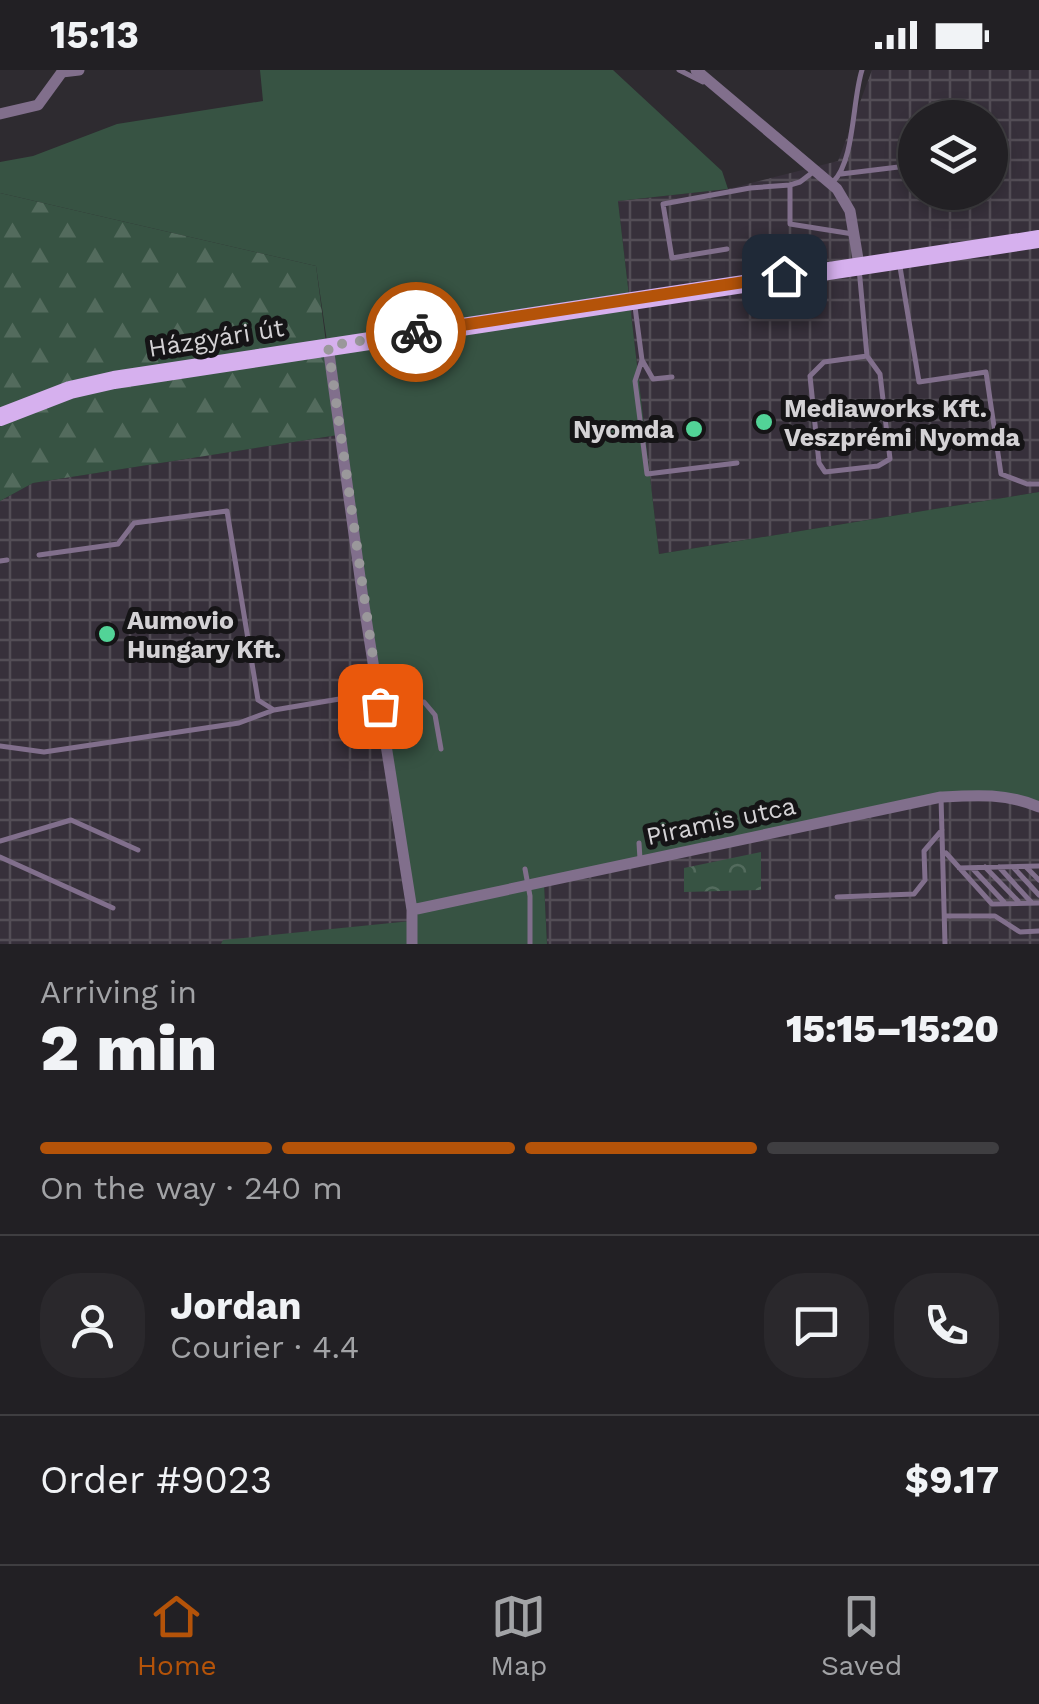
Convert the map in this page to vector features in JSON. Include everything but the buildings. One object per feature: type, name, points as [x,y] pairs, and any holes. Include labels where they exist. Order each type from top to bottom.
[{"type":"main road","name":"Házgyári út","points":[[0,417],[70,390],[114,380],[1039,239]]},
{"type":"street","points":[[0,114],[38,104],[62,72],[80,70]]},
{"type":"street","points":[[703,72],[831,184],[850,211],[859,264]]},
{"type":"street","points":[[328,346],[412,910],[412,944]]},
{"type":"street","name":"Piramis utca","points":[[412,910],[942,797],[1018,797],[1039,807]]},
{"type":"lane","points":[[678,70],[724,93]]},
{"type":"lane","points":[[831,184],[841,174],[862,70]]},
{"type":"lane","points":[[841,174],[898,167]]},
{"type":"lane","points":[[727,250],[672,258],[663,204],[790,185],[815,170]]},
{"type":"lane","points":[[790,185],[790,224],[855,235]]},
{"type":"lane","points":[[899,259],[919,382],[986,372],[1001,474],[1027,484],[1039,484]]},
{"type":"lane","points":[[859,264],[868,356],[880,374],[890,459],[878,466],[825,472],[819,463],[810,376],[824,362],[868,356]]},
{"type":"lane","points":[[634,299],[642,360],[653,379],[672,377]]},
{"type":"lane","points":[[642,360],[635,382],[647,474],[737,463]]},
{"type":"lane","points":[[39,555],[118,544],[134,523],[227,511],[253,682],[258,700],[274,710]]},
{"type":"lane","points":[[0,746],[44,752],[240,723],[274,710],[379,699],[424,702],[435,715],[441,749]]},
{"type":"lane","points":[[942,797],[946,944]]},
{"type":"lane","points":[[0,841],[71,820],[138,850]]},
{"type":"lane","points":[[838,897],[914,894],[925,880],[924,851],[942,830]]},
{"type":"lane","points":[[639,843],[640,862]]},
{"type":"lane","points":[[944,851],[992,904],[1037,900]]},
{"type":"lane","points":[[0,857],[112,908]]},
{"type":"lane","points":[[1026,866],[1039,880]]},
{"type":"lane","points":[[960,868],[1039,866]]},
{"type":"lane","points":[[999,867],[1037,900]]},
{"type":"lane","points":[[1013,867],[1037,900]]},
{"type":"lane","points":[[525,868],[530,944]]},
{"type":"lane","points":[[972,868],[1005,904]]},
{"type":"lane","points":[[985,868],[1020,903]]},
{"type":"lane","points":[[946,916],[996,916],[1020,932],[1039,932]]},
{"type":"shaded area","points":[[872,70],[1039,70],[1039,492],[659,554],[618,201],[728,189],[838,161]]},
{"type":"shaded area","points":[[338,435],[411,944],[0,944],[0,501],[33,483]]},
{"type":"shaded area","points":[[941,795],[1039,805],[1039,944],[547,944],[544,881]]},
{"type":"green space","points":[[260,70],[613,70],[722,171],[728,189],[618,201],[659,554],[1039,492],[1039,805],[981,793],[544,882],[547,944],[221,944],[223,940],[411,921],[316,266],[0,193],[0,162],[33,156],[117,124],[263,101]]},
{"type":"green space","points":[[0,193],[316,266],[338,435],[33,483],[0,501]]},
{"type":"green space","points":[[761,852],[761,890],[684,892],[684,868]]},
{"type":"way so far","points":[[380,706],[328,346],[416,332]]},
{"type":"place","name":"Mediaworks Kft. Veszprémi Nyomda","points":[[764,422]]},
{"type":"place","name":"Nyomda","points":[[694,429]]},
{"type":"place","name":"Aumovio Hungary Kft.","points":[[107,634]]},
{"type":"route","points":[[416,332],[784,276]]}]
